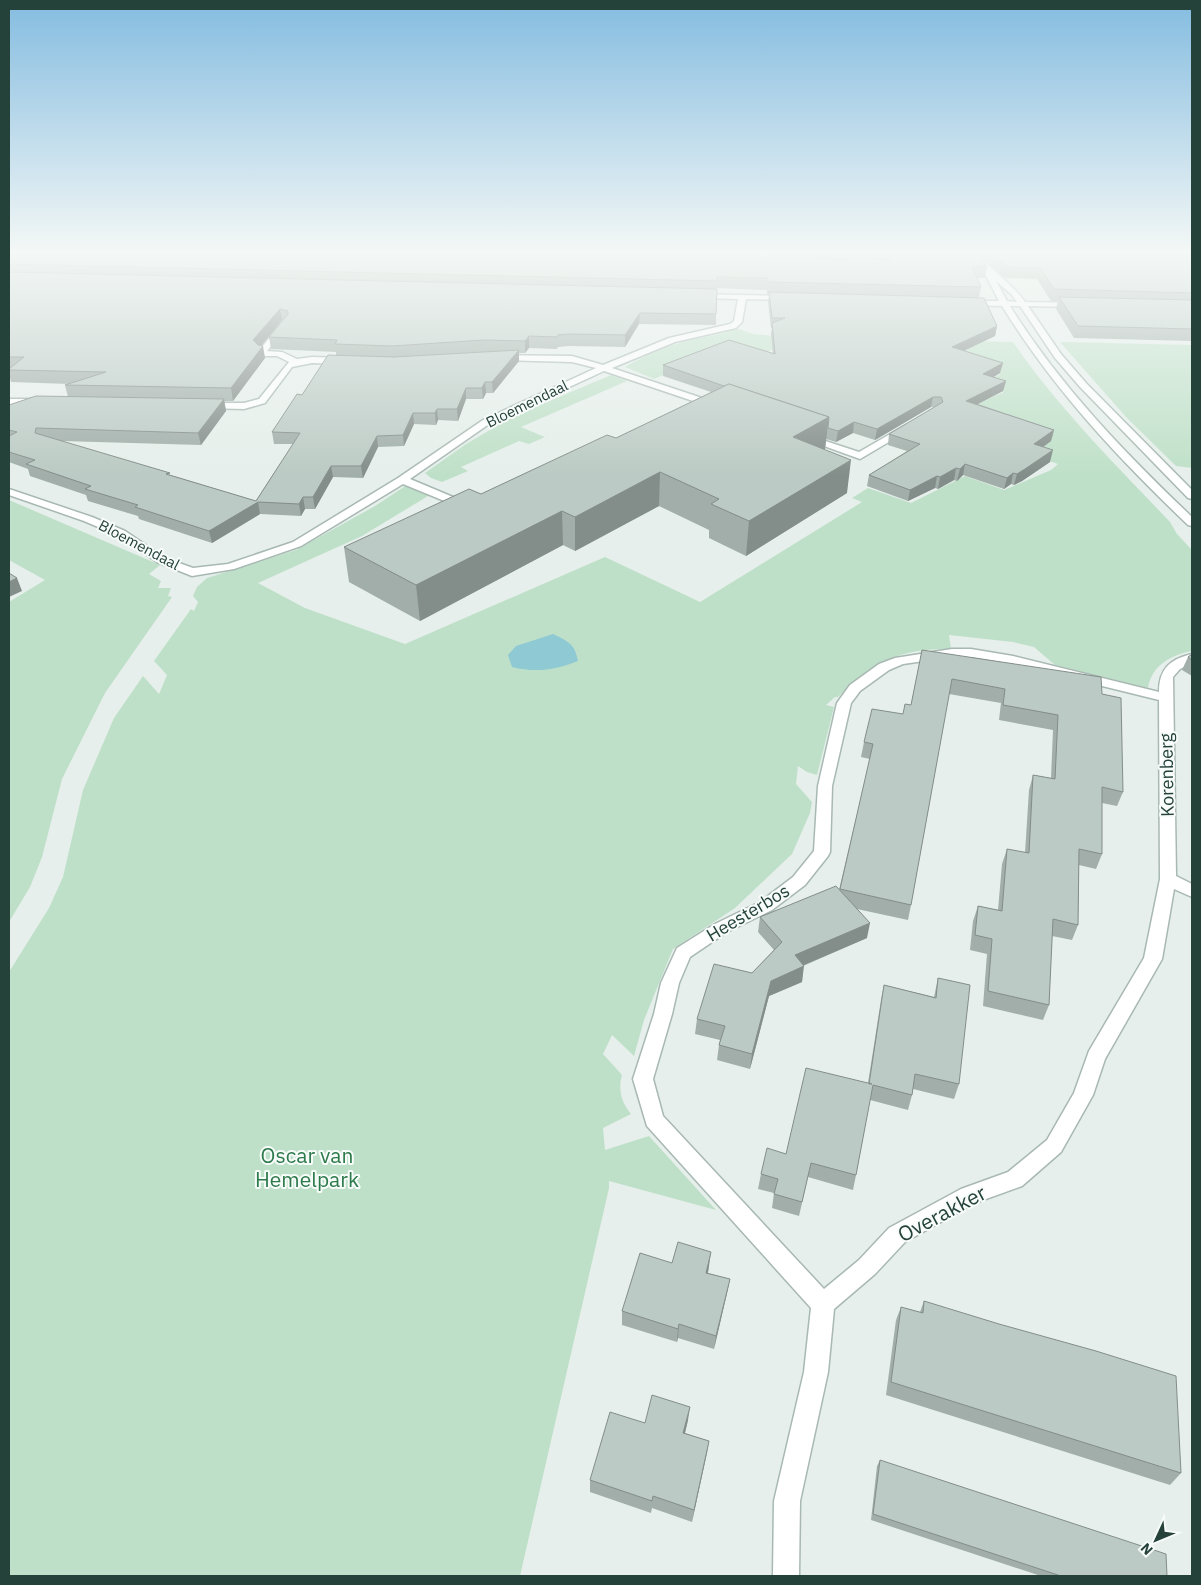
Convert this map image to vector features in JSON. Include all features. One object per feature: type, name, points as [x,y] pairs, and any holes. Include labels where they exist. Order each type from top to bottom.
[{"type":"street","points":[[282,328],[261,354],[279,354],[296,362]]},
{"type":"street","name":"Bloemendaal","points":[[9,492],[88,519],[121,533],[161,560],[192,572],[230,566],[297,544],[402,480],[486,422],[604,368],[672,340],[724,328]]},
{"type":"street","points":[[1021,328],[1070,398],[1139,473],[1192,523]]},
{"type":"street","points":[[1039,328],[1058,356],[1083,385],[1192,496]]},
{"type":"street","points":[[495,357],[572,359],[604,368],[702,404]]},
{"type":"street","points":[[192,406],[244,406],[262,401],[289,365],[296,362],[312,360],[357,362]]},
{"type":"street","points":[[9,402],[47,403]]},
{"type":"street","points":[[795,434],[860,456],[918,421]]},
{"type":"street","points":[[402,480],[476,508]]},
{"type":"street","name":"Heesterbos","points":[[823,1304],[654,1120],[642,1079],[663,1014],[670,983],[683,953],[720,928],[766,906],[799,881],[822,852],[825,786],[844,703],[855,688],[868,677],[884,668],[900,661],[926,656],[972,653],[995,656],[1166,697]]},
{"type":"street","name":"Korenberg","points":[[1168,879],[1166,677],[1175,666],[1192,658]]},
{"type":"street","points":[[1168,879],[1192,891]]},
{"type":"street","name":"Overakker","points":[[823,1304],[867,1267],[897,1235],[968,1196],[1015,1179],[1054,1146],[1083,1095],[1096,1058],[1153,959],[1168,879]]},
{"type":"street","points":[[786,1576],[787,1501],[816,1372],[823,1304]]},
{"type":"green space","name":"Oscar van Hemelpark","points":[[736,328],[753,334],[775,336],[1013,342],[1068,413],[1170,522],[1177,534],[1192,550],[1192,651],[1170,658],[1158,667],[1150,680],[1148,688],[1055,665],[1034,647],[1013,642],[949,635],[951,649],[916,651],[889,659],[865,674],[826,705],[834,707],[817,775],[807,772],[798,766],[796,784],[812,802],[810,813],[792,854],[735,908],[673,949],[644,1020],[634,1056],[612,1035],[603,1054],[622,1075],[621,1095],[631,1114],[603,1128],[605,1150],[649,1136],[716,1210],[609,1181],[609,1188],[520,1576],[9,1576],[9,972],[49,908],[63,877],[83,790],[114,718],[143,676],[159,694],[167,675],[154,661],[191,609],[194,611],[198,602],[193,596],[197,587],[207,578],[296,550],[375,506],[410,483],[433,493],[362,536],[258,583],[305,608],[405,644],[605,557],[700,602],[862,502],[852,498],[868,488],[911,503],[965,476],[1004,490],[1051,470],[1058,464],[1032,455],[1051,441],[958,412],[1004,392],[983,384],[1000,374],[991,369],[780,346],[755,358],[670,372],[654,379],[625,367],[649,355],[683,342]]},
{"type":"green space","points":[[1060,342],[1192,345],[1192,468],[1176,466],[1126,417]]},
{"type":"green space","points":[[611,375],[627,381],[521,427],[545,437],[529,444],[519,441],[461,467],[468,471],[442,482],[431,478],[425,473],[466,444],[514,416]]},
{"type":"green space","points":[[9,500],[160,565],[149,574],[161,581],[158,588],[171,588],[168,596],[172,597],[105,693],[62,779],[42,857],[30,887],[9,922],[9,602],[45,580],[9,560]]},
{"type":"water","points":[[553,634],[573,647],[578,661],[545,670],[512,667],[508,655],[516,646]]},
{"type":"building","points":[[9,328],[263,328],[253,340],[258,345],[263,346],[231,388],[65,385],[106,372],[9,370],[24,357],[9,357]]},
{"type":"building","points":[[276,328],[630,328],[625,335],[569,334],[558,335],[557,337],[529,336],[525,341],[484,340],[392,346],[335,344],[337,340],[269,337]]},
{"type":"building","points":[[772,328],[993,328],[952,347],[1003,363],[983,374],[1006,381],[966,401],[1054,430],[1034,444],[1053,450],[1017,474],[1013,473],[1007,478],[965,464],[960,469],[956,468],[910,490],[869,475],[920,444],[889,434],[943,402],[941,397],[933,397],[877,429],[854,422],[838,431],[828,428],[829,417],[729,384],[724,386],[663,365],[729,340],[775,354]]},
{"type":"building","points":[[1153,328],[1192,328],[1192,329]]},
{"type":"building","points":[[519,350],[492,382],[485,382],[482,388],[466,388],[457,409],[437,409],[435,413],[413,413],[403,435],[377,436],[361,466],[331,466],[313,497],[303,497],[299,504],[258,502],[209,531],[135,507],[138,505],[85,489],[91,486],[26,464],[35,460],[9,452],[9,436],[17,432],[9,430],[9,405],[36,396],[224,399],[198,433],[36,428],[35,433],[256,501],[300,433],[272,432],[297,394],[302,395],[328,355],[394,357]]},
{"type":"building","points":[[729,384],[829,417],[793,437],[851,460],[749,521],[711,504],[719,499],[660,472],[575,517],[562,511],[416,585],[344,547],[469,489],[481,494],[607,435],[616,438]]},
{"type":"building","points":[[9,573],[17,578],[9,582]]},
{"type":"building","points":[[922,650],[1101,677],[1102,694],[1121,698],[1123,792],[1102,787],[1102,854],[1079,849],[1078,925],[1053,919],[1049,1005],[988,991],[992,939],[975,935],[978,906],[1002,911],[1007,849],[1029,853],[1033,775],[1055,779],[1058,715],[1003,705],[1005,689],[952,679],[911,905],[840,889],[873,744],[864,742],[872,709],[903,714],[905,704],[911,705]]},
{"type":"building","points":[[836,886],[870,923],[795,955],[804,966],[771,981],[752,1054],[719,1045],[725,1026],[697,1019],[714,964],[752,973],[782,942],[760,917]]},
{"type":"building","points":[[938,978],[970,985],[959,1084],[915,1074],[912,1095],[873,1085],[856,1175],[811,1163],[802,1202],[774,1194],[778,1179],[761,1174],[767,1148],[786,1154],[806,1068],[869,1083],[884,985],[936,998]]},
{"type":"building","points":[[678,1242],[711,1252],[706,1273],[730,1279],[716,1336],[679,1324],[678,1329],[622,1311],[640,1253],[672,1263]]},
{"type":"building","points":[[924,1301],[1176,1376],[1181,1473],[891,1382],[901,1307],[923,1313]]},
{"type":"building","points":[[652,1395],[690,1407],[683,1433],[709,1441],[694,1510],[653,1496],[652,1501],[590,1480],[610,1412],[645,1423]]},
{"type":"building","points":[[880,1460],[1166,1554],[1167,1576],[1061,1576],[873,1514]]}]
